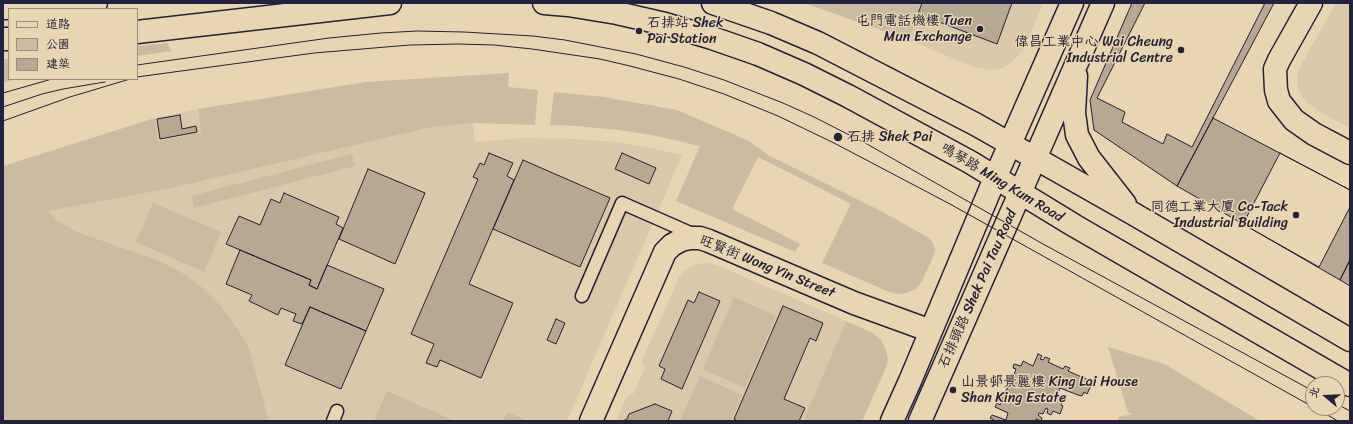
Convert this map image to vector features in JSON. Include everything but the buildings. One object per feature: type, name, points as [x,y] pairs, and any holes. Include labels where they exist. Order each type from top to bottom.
[{"type":"main road","points":[[3,8],[96,3]]},
{"type":"main road","points":[[138,32],[390,3]]},
{"type":"main road","name":"鳴琴路 Ming Kum Road","points":[[544,3],[568,5],[617,13],[665,24],[758,54],[804,74],[970,162],[1075,226],[1350,385]]},
{"type":"main road","points":[[713,3],[771,23],[818,44],[968,120],[1132,213],[1350,340]]},
{"type":"main road","name":"石排頭路 Shek Pai Tau Road","points":[[892,421],[995,178],[1072,3]]},
{"type":"main road","name":"石排頭路 Shek Pai Tau Road","points":[[920,421],[1103,3]]},
{"type":"main road","points":[[1311,3],[1275,69],[1276,90],[1279,101],[1294,120],[1314,134],[1350,153]]},
{"type":"main road","points":[[1076,65],[1074,113],[1077,135],[1089,158],[1132,213]]},
{"type":"main road","name":"旺賢街 Wong Yin Street","points":[[591,421],[665,252],[672,245],[681,240],[700,238],[709,241],[854,304],[931,331]]},
{"type":"lane","points":[[582,296],[622,203],[709,241]]},
{"type":"shaded area","name":"屯門電話機樓 Tuen Mun Exchange","points":[[922,3],[1043,3],[1023,50],[1014,60],[1003,68],[990,70],[977,68],[909,40]]},
{"type":"shaded area","points":[[1336,3],[1350,3],[1350,128],[1325,115],[1309,104],[1302,97],[1298,88],[1297,79],[1299,69]]},
{"type":"shaded area","points":[[198,109],[201,132],[157,141],[155,118]]},
{"type":"shaded area","points":[[473,123],[475,142],[524,138],[575,139],[616,142],[682,155],[567,421],[269,421],[249,348],[236,326],[220,305],[202,287],[181,272],[158,260],[77,232],[56,219],[47,211],[172,188],[432,127]]},
{"type":"shaded area","points":[[707,263],[717,265],[846,321],[803,421],[616,421],[626,397],[634,393],[645,368],[642,361],[680,275],[688,268],[697,264]]},
{"type":"green space","points":[[804,3],[922,3],[909,40]]},
{"type":"green space","points":[[167,43],[172,51],[138,56],[138,46]]},
{"type":"green space","points":[[3,59],[8,59],[8,80],[13,80],[3,83]]},
{"type":"green space","points":[[509,73],[508,87],[538,90],[535,125],[473,123],[432,127],[172,188],[48,211],[56,219],[77,232],[158,260],[181,272],[202,287],[220,305],[236,326],[249,348],[269,421],[3,421],[3,166],[155,118],[158,141],[201,132],[198,109],[366,82]]},
{"type":"green space","points":[[554,92],[604,97],[677,110],[749,141],[768,155],[881,211],[929,238],[935,249],[934,255],[922,281],[916,289],[907,293],[897,294],[822,263],[851,204],[758,157],[732,209],[800,244],[795,252],[676,201],[700,146],[652,135],[618,130],[550,125]]},
{"type":"green space","points":[[352,154],[355,166],[194,208],[191,196]]},
{"type":"green space","points":[[153,203],[221,232],[204,272],[136,242]]},
{"type":"green space","points":[[734,297],[776,316],[745,388],[703,369]]},
{"type":"green space","points":[[846,321],[873,333],[881,340],[886,350],[888,360],[885,370],[862,421],[803,421]]},
{"type":"green space","points":[[1108,347],[1164,364],[1260,421],[1118,421],[1118,417],[1132,414],[1128,412]]},
{"type":"green space","points":[[700,376],[742,395],[731,421],[680,421]]},
{"type":"green space","points":[[387,391],[455,421],[374,421]]},
{"type":"green space","points":[[507,412],[528,421],[503,421]]},
{"type":"tram line","points":[[138,65],[329,38],[417,31],[533,36],[565,40],[636,54],[684,67],[724,80],[783,103],[867,144],[1043,244],[1305,387]]},
{"type":"tram line","points":[[138,77],[314,53],[410,45],[458,44],[494,45],[532,49],[600,59],[679,79],[724,94],[778,116],[834,143],[950,204],[1305,403]]},
{"type":"tram line","points":[[3,93],[48,80]]},
{"type":"tram line","points":[[3,121],[70,97],[127,80]]},
{"type":"tram line","points":[[3,107],[42,94],[105,82]]},
{"type":"tram line","points":[[1345,408],[1350,411]]},
{"type":"tram line","points":[[1329,416],[1338,421]]},
{"type":"place","name":"屯門電話機樓 Tuen Mun Exchange","points":[[980,29]]},
{"type":"place","name":"石排站 Shek Pai Station","points":[[639,31]]},
{"type":"place","name":"偉昌工業中心 Wai Cheung Industrial Centre","points":[[1181,50]]},
{"type":"place","name":"石排 Shek Pai","points":[[838,137]]},
{"type":"place","name":"同德工業大廈 Co-Tack Industrial Building","points":[[1296,215]]},
{"type":"place","name":"山景邨景麗樓 King Lai House Shan King Estate","points":[[953,390]]}]
